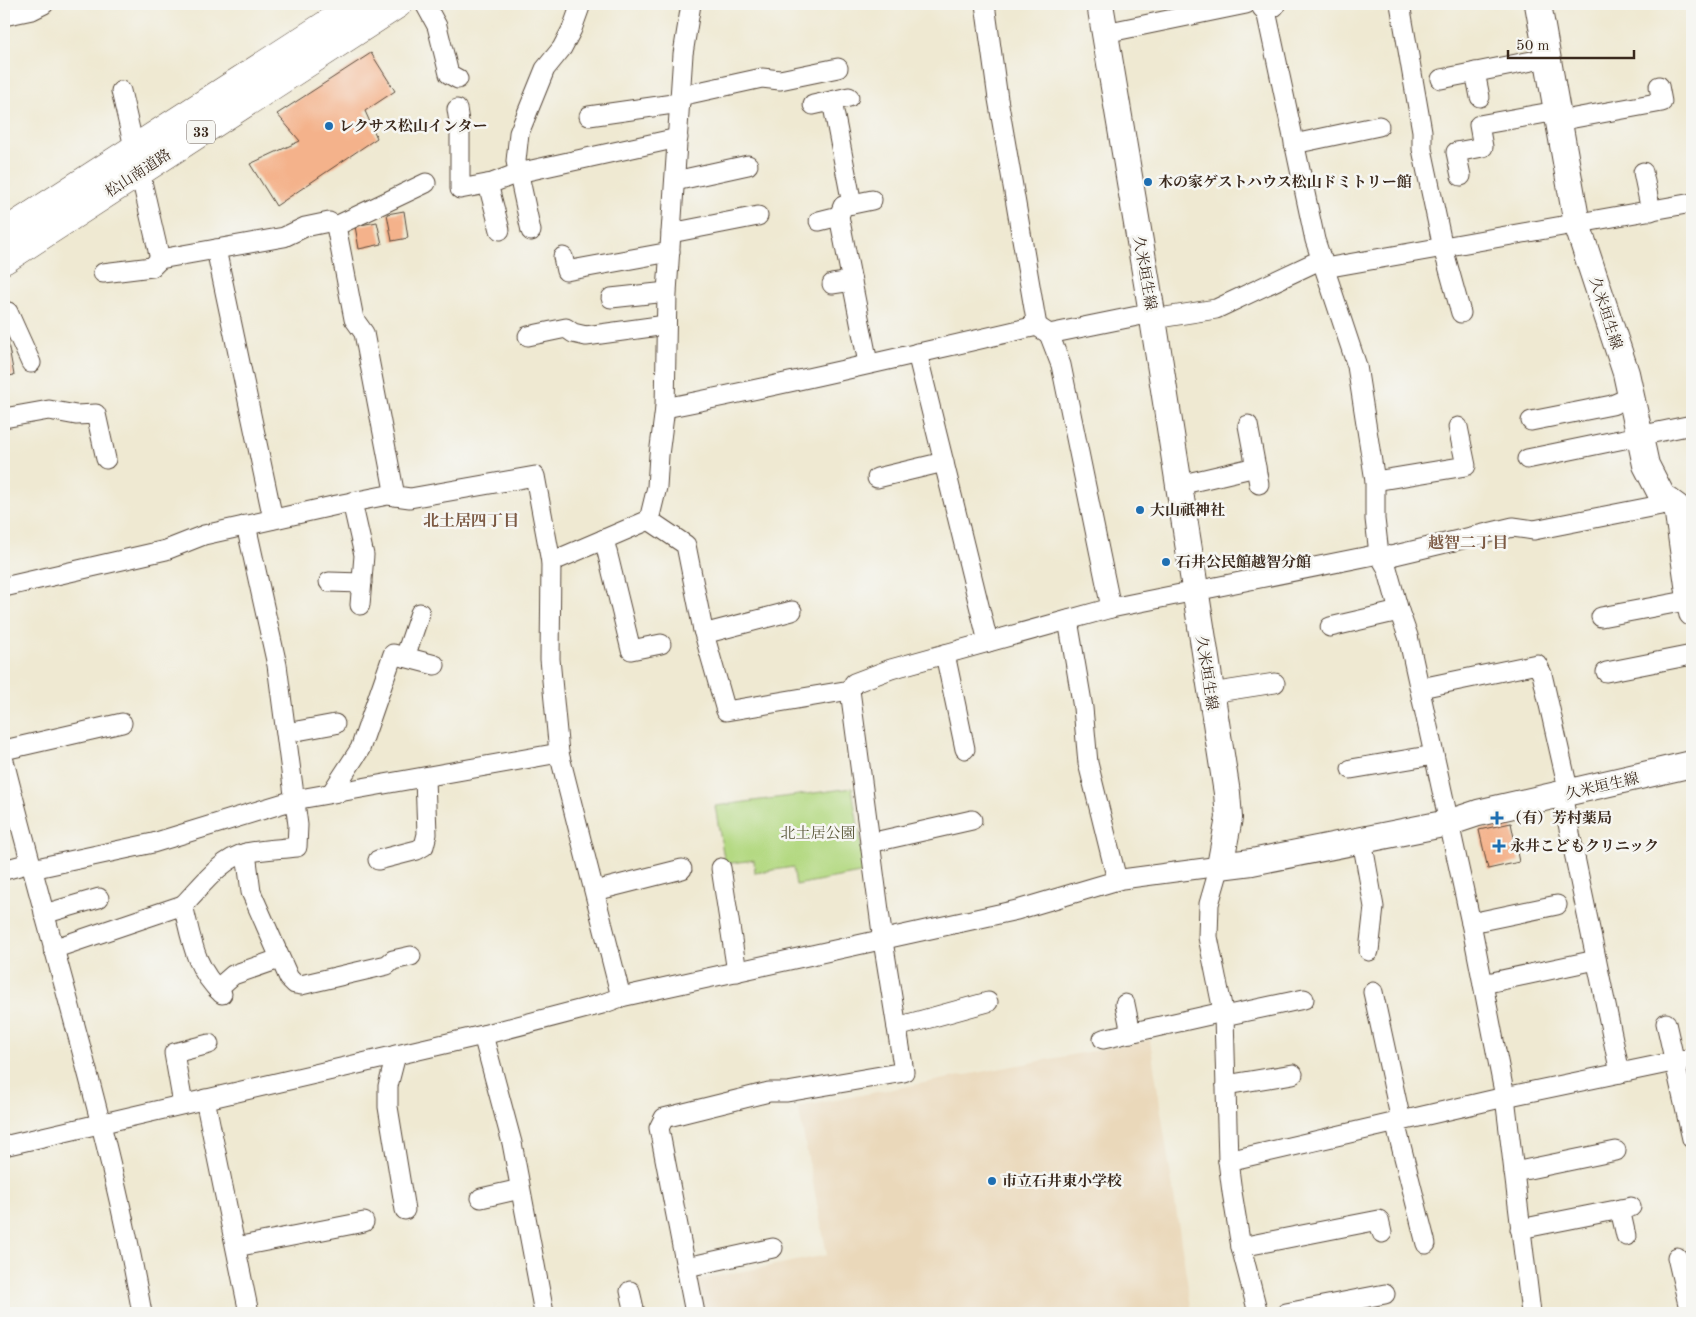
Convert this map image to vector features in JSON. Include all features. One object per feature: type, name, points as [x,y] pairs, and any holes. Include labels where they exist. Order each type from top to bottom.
[{"type":"highway","name":"松山南道路","points":[[4,233],[137,160],[398,4]]},
{"type":"highway","name":"松山南道路","points":[[4,260],[342,8]]},
{"type":"main road","name":"久米垣生線","points":[[1100,4],[1179,485],[1229,818],[1220,866],[1252,862],[1448,823],[1478,813],[1692,764]]},
{"type":"main road","name":"久米垣生線","points":[[1538,4],[1577,224],[1626,373],[1646,465],[1678,501],[1692,607]]},
{"type":"street","points":[[4,16],[32,10],[44,4]]},
{"type":"street","points":[[425,4],[436,26],[449,74],[458,79]]},
{"type":"street","points":[[531,231],[516,160],[519,133],[545,69],[562,48],[572,29],[581,4]]},
{"type":"street","points":[[649,520],[657,487],[665,408],[667,292],[683,54],[691,4]]},
{"type":"street","points":[[986,4],[998,99],[1043,330],[1061,365],[1111,608]]},
{"type":"street","points":[[1105,33],[1262,4],[1315,240],[1357,366],[1375,481],[1375,519],[1379,554],[1387,568],[1408,636],[1421,688],[1448,823],[1471,923],[1504,1097],[1531,1313]]},
{"type":"street","points":[[1401,4],[1422,131],[1422,149],[1443,248],[1460,313]]},
{"type":"street","points":[[1441,79],[1547,58]]},
{"type":"street","points":[[589,116],[680,100],[762,78],[780,80],[838,68]]},
{"type":"street","points":[[1475,72],[1480,97]]},
{"type":"street","points":[[1461,176],[1456,152],[1483,147],[1479,125],[1662,102],[1659,86]]},
{"type":"street","points":[[121,91],[160,259]]},
{"type":"street","points":[[813,104],[841,99],[846,210],[852,281],[868,363]]},
{"type":"street","points":[[457,109],[460,128],[460,189],[488,184],[518,173],[678,138]]},
{"type":"street","points":[[1294,144],[1379,126]]},
{"type":"street","points":[[675,181],[748,165]]},
{"type":"street","points":[[1643,172],[1651,211]]},
{"type":"street","points":[[336,226],[426,183]]},
{"type":"street","points":[[488,184],[500,230]]},
{"type":"street","points":[[819,221],[872,200]]},
{"type":"street","points":[[665,408],[767,388],[868,363],[1043,330],[1216,308],[1324,264],[1443,248],[1692,203]]},
{"type":"street","points":[[671,233],[758,216]]},
{"type":"street","points":[[104,273],[152,267],[160,259],[284,237],[305,227],[329,222],[336,226],[354,319],[364,333],[395,496]]},
{"type":"street","points":[[216,249],[273,519]]},
{"type":"street","points":[[563,257],[566,271],[670,252]]},
{"type":"street","points":[[832,284],[852,281]]},
{"type":"street","points":[[611,298],[667,292]]},
{"type":"street","points":[[4,311],[8,312],[32,363]]},
{"type":"street","points":[[528,336],[565,320],[573,333],[586,336],[666,325]]},
{"type":"street","points":[[917,353],[988,642]]},
{"type":"street","points":[[1532,421],[1612,405],[1631,397]]},
{"type":"street","points":[[4,418],[49,410],[76,415],[96,414],[106,459]]},
{"type":"street","points":[[1179,485],[1258,476],[1248,425]]},
{"type":"street","points":[[1527,460],[1692,425]]},
{"type":"street","points":[[1375,481],[1466,466],[1458,426]]},
{"type":"street","points":[[877,478],[944,462]]},
{"type":"street","points":[[4,587],[166,550],[204,535],[352,502],[388,495],[410,498],[534,476],[551,562],[550,659],[559,753],[621,997]]},
{"type":"street","points":[[695,1313],[659,1128],[664,1118],[769,1092],[787,1092],[904,1072],[883,941],[850,690],[854,683],[882,672],[1111,608],[1379,554],[1391,556],[1513,527],[1534,530],[1678,501]]},
{"type":"street","points":[[352,502],[364,555],[360,605]]},
{"type":"street","points":[[551,562],[649,520]]},
{"type":"street","points":[[649,520],[686,545],[703,630],[726,711],[850,690]]},
{"type":"street","points":[[53,949],[183,905],[223,865],[246,853],[298,847],[298,824],[277,665],[246,525]]},
{"type":"street","points":[[604,539],[630,650],[661,644]]},
{"type":"street","points":[[329,582],[362,583]]},
{"type":"street","points":[[1601,617],[1692,607]]},
{"type":"street","points":[[703,630],[711,632],[792,611]]},
{"type":"street","points":[[1330,627],[1399,611]]},
{"type":"street","points":[[405,657],[420,613]]},
{"type":"street","points":[[1068,620],[1083,708],[1088,763],[1118,880]]},
{"type":"street","points":[[332,792],[381,714],[392,654],[435,665]]},
{"type":"street","points":[[945,654],[965,749]]},
{"type":"street","points":[[1606,672],[1692,655]]},
{"type":"street","points":[[1421,688],[1537,664],[1542,674],[1596,960],[1620,1073]]},
{"type":"street","points":[[1210,692],[1275,683]]},
{"type":"street","points":[[122,723],[4,760],[100,1124],[131,1252],[142,1313]]},
{"type":"street","points":[[286,733],[334,724]]},
{"type":"street","points":[[4,870],[153,843],[294,800],[559,753]]},
{"type":"street","points":[[1351,769],[1434,755]]},
{"type":"street","points":[[378,860],[417,850],[424,846],[427,834],[425,778]]},
{"type":"street","points":[[870,843],[972,820]]},
{"type":"street","points":[[1362,840],[1374,907],[1369,951]]},
{"type":"street","points":[[246,853],[251,892],[279,959],[289,978],[295,984],[302,985],[387,965],[393,960],[411,956]]},
{"type":"street","points":[[4,1146],[483,1035],[602,1004],[621,997],[883,941],[1017,910],[1118,880],[1220,866],[1209,904],[1208,937],[1224,1014],[1228,1161],[1241,1247],[1258,1313]]},
{"type":"street","points":[[721,868],[738,972]]},
{"type":"street","points":[[594,891],[682,869]]},
{"type":"street","points":[[44,914],[99,898]]},
{"type":"street","points":[[183,905],[200,966],[207,979],[219,992],[233,975],[279,959]]},
{"type":"street","points":[[1471,923],[1557,905]]},
{"type":"street","points":[[1483,984],[1596,960]]},
{"type":"street","points":[[1103,1039],[1304,999]]},
{"type":"street","points":[[1380,1000],[1398,1122],[1426,1244]]},
{"type":"street","points":[[897,1027],[988,1002]]},
{"type":"street","points":[[1125,1004],[1131,1033]]},
{"type":"street","points":[[1666,1023],[1684,1060],[1692,1139]]},
{"type":"street","points":[[483,1035],[512,1143],[542,1313]]},
{"type":"street","points":[[183,1104],[174,1053],[209,1044]]},
{"type":"street","points":[[396,1055],[388,1086],[388,1107],[405,1210]]},
{"type":"street","points":[[1228,1161],[1504,1097],[1684,1060]]},
{"type":"street","points":[[1226,1085],[1293,1074]]},
{"type":"street","points":[[205,1099],[249,1313]]},
{"type":"street","points":[[1514,1172],[1616,1151]]},
{"type":"street","points":[[481,1198],[520,1189]]},
{"type":"street","points":[[1520,1229],[1626,1208],[1626,1236]]},
{"type":"street","points":[[1241,1247],[1379,1220],[1382,1233]]},
{"type":"street","points":[[236,1247],[364,1222]]},
{"type":"street","points":[[687,1267],[773,1248]]},
{"type":"street","points":[[1677,1257],[1690,1313]]},
{"type":"street","points":[[630,1291],[636,1313]]},
{"type":"street","points":[[1286,1313],[1356,1306],[1386,1294]]},
{"type":"shaded area","name":"市立石井東小学校","points":[[1150,1040],[1192,1313],[703,1313],[697,1280],[827,1255],[798,1107]]},
{"type":"green space","name":"北土居公園","points":[[852,788],[865,872],[796,885],[793,867],[755,873],[754,860],[725,864],[715,806]]},
{"type":"building","name":"レクサス松山インター","points":[[371,53],[395,91],[365,111],[377,138],[276,206],[250,164],[300,141],[277,114]]},
{"type":"building","points":[[404,211],[408,238],[392,241],[387,214]]},
{"type":"building","points":[[377,222],[382,244],[359,249],[355,226]]},
{"type":"building","points":[[6,332],[14,375],[4,377],[4,333]]},
{"type":"building","name":"永井こどもクリニック","points":[[1511,823],[1519,862],[1488,869],[1479,830]]},
{"type":"place","name":"レクサス松山インター","points":[[329,126]]},
{"type":"place","name":"木の家ゲストハウス松山ドミトリー館","points":[[1148,182]]},
{"type":"place","name":"大山祇神社","points":[[1140,510]]},
{"type":"place","name":"石井公民館越智分館","points":[[1166,562]]},
{"type":"place","name":"（有）芳村薬局","points":[[1497,818]]},
{"type":"place","name":"永井こどもクリニック","points":[[1499,846]]},
{"type":"place","name":"市立石井東小学校","points":[[992,1181]]},
{"type":"district","name":"北土居四丁目","points":[[471,520]]},
{"type":"district","name":"越智二丁目","points":[[1468,542]]}]
